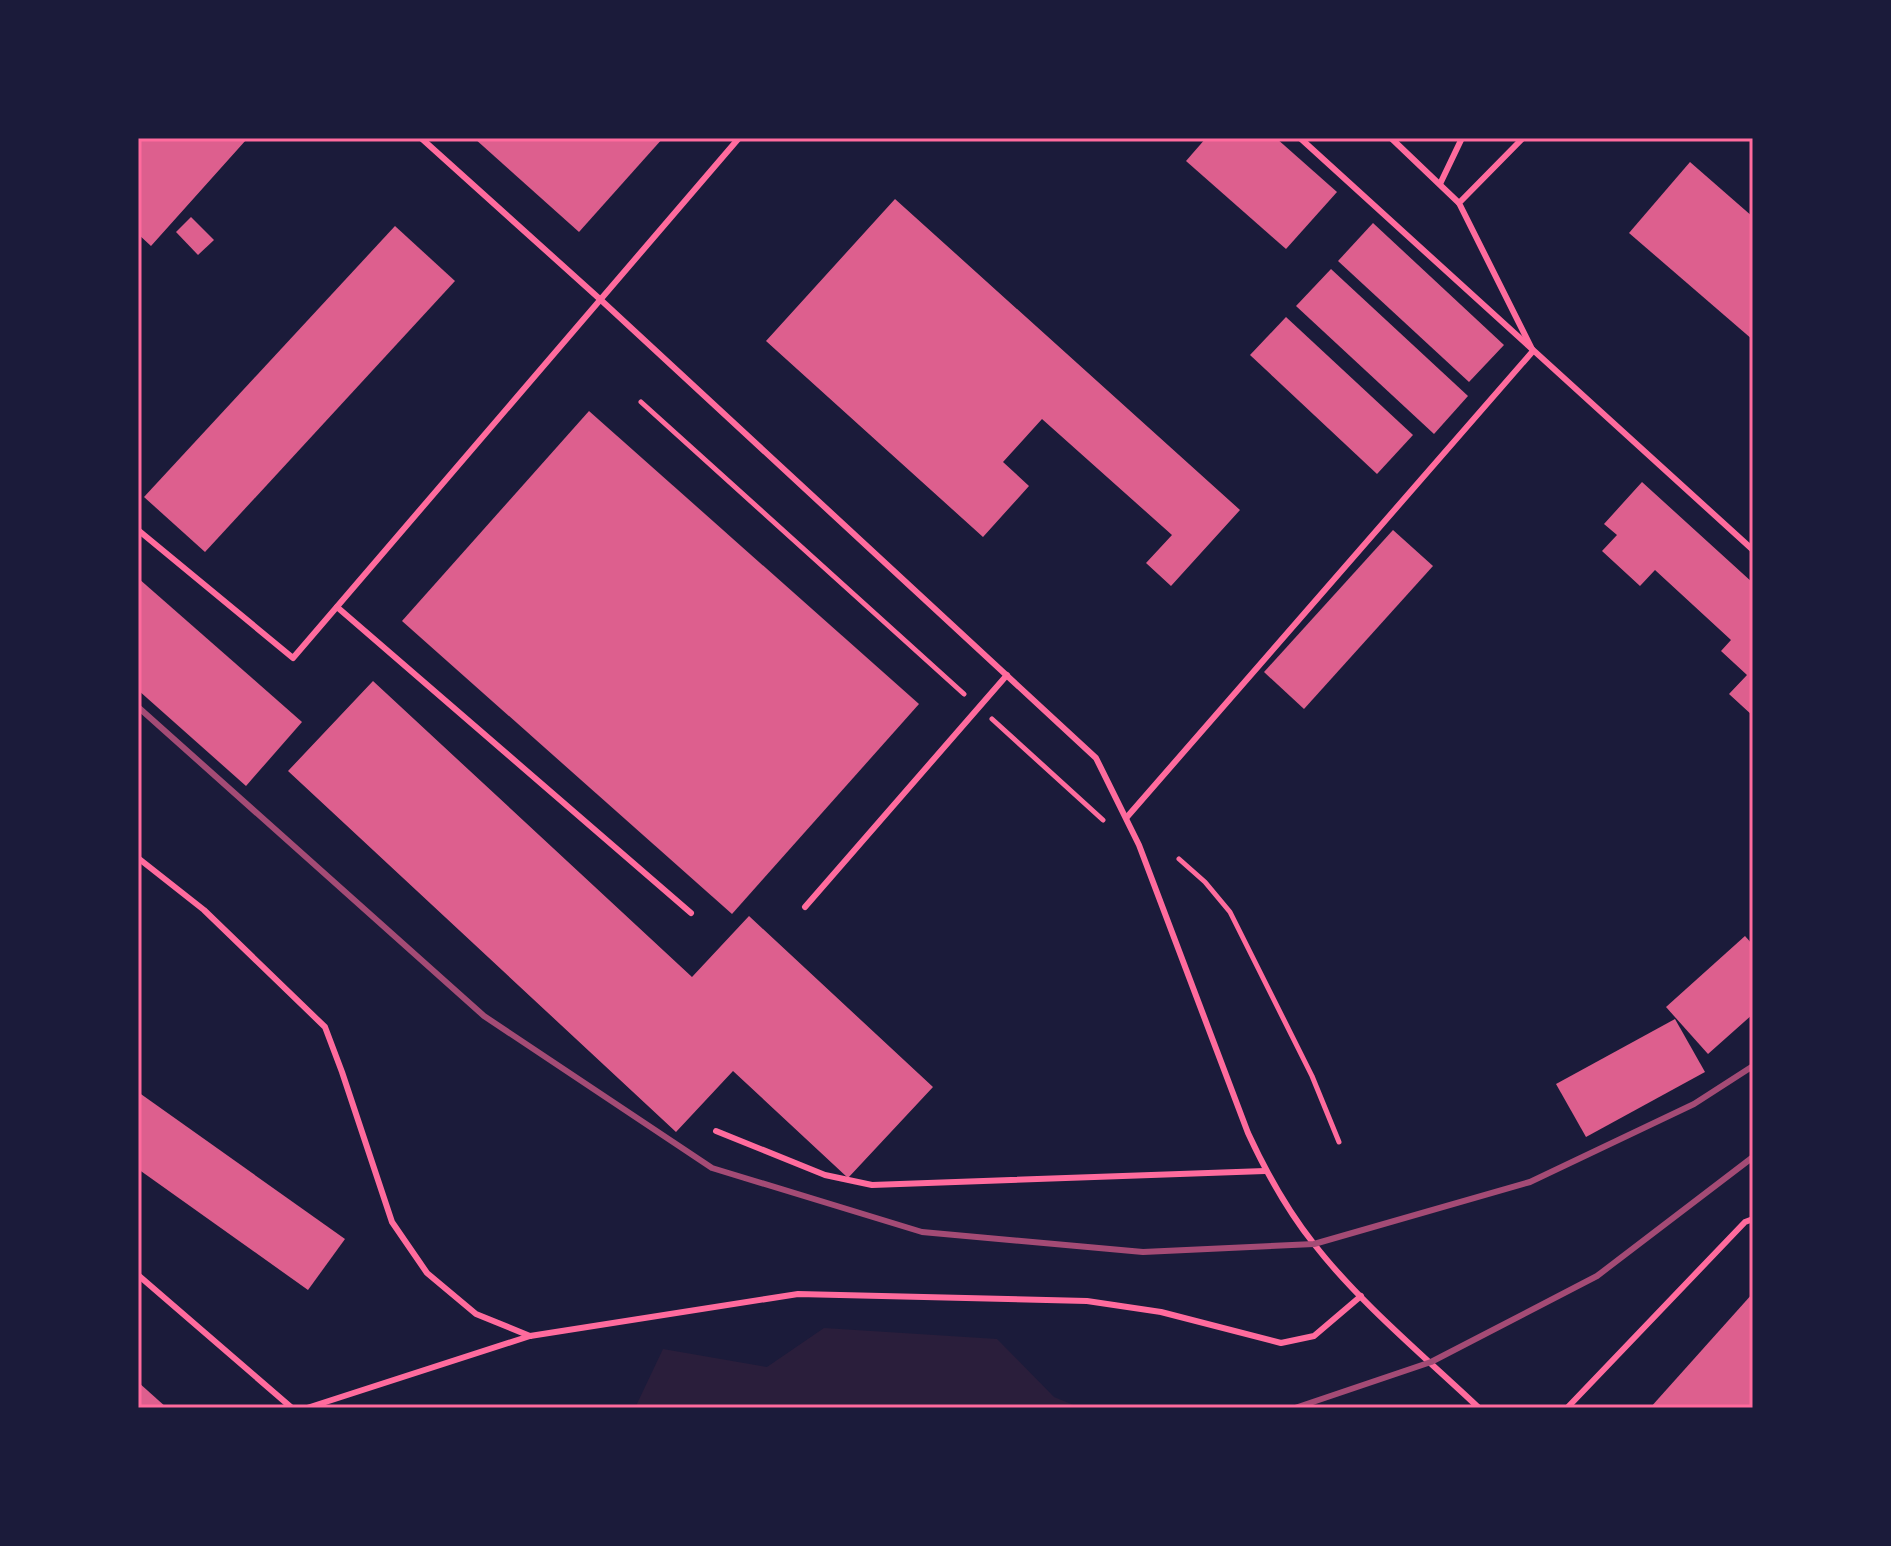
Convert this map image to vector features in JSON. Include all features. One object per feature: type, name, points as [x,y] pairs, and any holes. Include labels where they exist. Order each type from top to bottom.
[{"type":"lane","points":[[421,138],[1096,758],[1127,817],[1265,1171],[1314,1244],[1361,1296],[1479,1408]]},
{"type":"lane","points":[[138,530],[293,658],[739,138]]},
{"type":"lane","points":[[1300,138],[1753,550]]},
{"type":"lane","points":[[1391,138],[1459,203],[1533,351]]},
{"type":"lane","points":[[1440,184],[1462,138]]},
{"type":"lane","points":[[1459,203],[1523,138]]},
{"type":"lane","points":[[1127,817],[1533,351]]},
{"type":"lane","points":[[337,607],[691,913]]},
{"type":"lane","points":[[805,907],[1007,675]]},
{"type":"lane","points":[[138,858],[204,910],[325,1027],[392,1222],[427,1273],[476,1314],[530,1336]]},
{"type":"lane","points":[[716,1131],[825,1175],[872,1185],[1265,1171]]},
{"type":"lane","points":[[1567,1408],[1745,1222],[1753,1219]]},
{"type":"lane","points":[[138,1275],[292,1408]]},
{"type":"lane","points":[[307,1408],[530,1336],[798,1294],[1087,1301],[1161,1312],[1281,1343],[1314,1336],[1361,1296]]},
{"type":"path","points":[[641,402],[1112,828]]},
{"type":"path","points":[[1179,859],[1205,882],[1230,912],[1312,1076],[1339,1142]]},
{"type":"shaded area","points":[[824,1328],[997,1339],[1054,1397],[1081,1408],[635,1408],[663,1349],[767,1367]]},
{"type":"building","points":[[138,138],[246,140],[151,246],[138,234]]},
{"type":"building","points":[[474,138],[663,138],[579,232]]},
{"type":"building","points":[[1206,138],[1276,138],[1337,192],[1286,249],[1186,161]]},
{"type":"building","points":[[1690,162],[1753,217],[1753,340],[1629,233]]},
{"type":"building","points":[[895,199],[1240,510],[1171,586],[1146,563],[1172,535],[1042,419],[1003,462],[1029,486],[983,537],[766,341]]},
{"type":"building","points":[[191,217],[214,240],[198,255],[176,232]]},
{"type":"building","points":[[1373,223],[1504,345],[1469,382],[1338,261]]},
{"type":"building","points":[[395,226],[455,281],[205,552],[144,497]]},
{"type":"building","points":[[1331,269],[1468,396],[1434,434],[1296,306]]},
{"type":"building","points":[[1286,317],[1413,435],[1377,474],[1250,355]]},
{"type":"building","points":[[589,411],[919,704],[732,914],[402,621]]},
{"type":"building","points":[[1642,482],[1753,583],[1753,716],[1729,694],[1747,675],[1721,651],[1731,640],[1655,570],[1640,586],[1602,551],[1617,535],[1604,524]]},
{"type":"building","points":[[1393,530],[1433,566],[1304,709],[1264,672]]},
{"type":"building","points":[[138,578],[302,722],[246,786],[138,690]]},
{"type":"building","points":[[373,681],[692,977],[749,916],[933,1087],[848,1178],[733,1071],[676,1132],[288,771]]},
{"type":"building","points":[[1745,936],[1753,945],[1753,1014],[1708,1054],[1666,1007]]},
{"type":"building","points":[[1675,1019],[1705,1072],[1586,1137],[1556,1084]]},
{"type":"building","points":[[138,1092],[345,1239],[308,1290],[138,1169]]},
{"type":"building","points":[[1753,1293],[1753,1408],[1650,1408]]},
{"type":"building","points":[[138,1382],[167,1408],[138,1408]]},
{"type":"railway","points":[[138,707],[484,1016],[712,1168],[922,1232],[1143,1252],[1314,1244],[1530,1182],[1694,1104],[1753,1066]]},
{"type":"railway","points":[[1295,1408],[1431,1362],[1597,1276],[1753,1157]]}]
